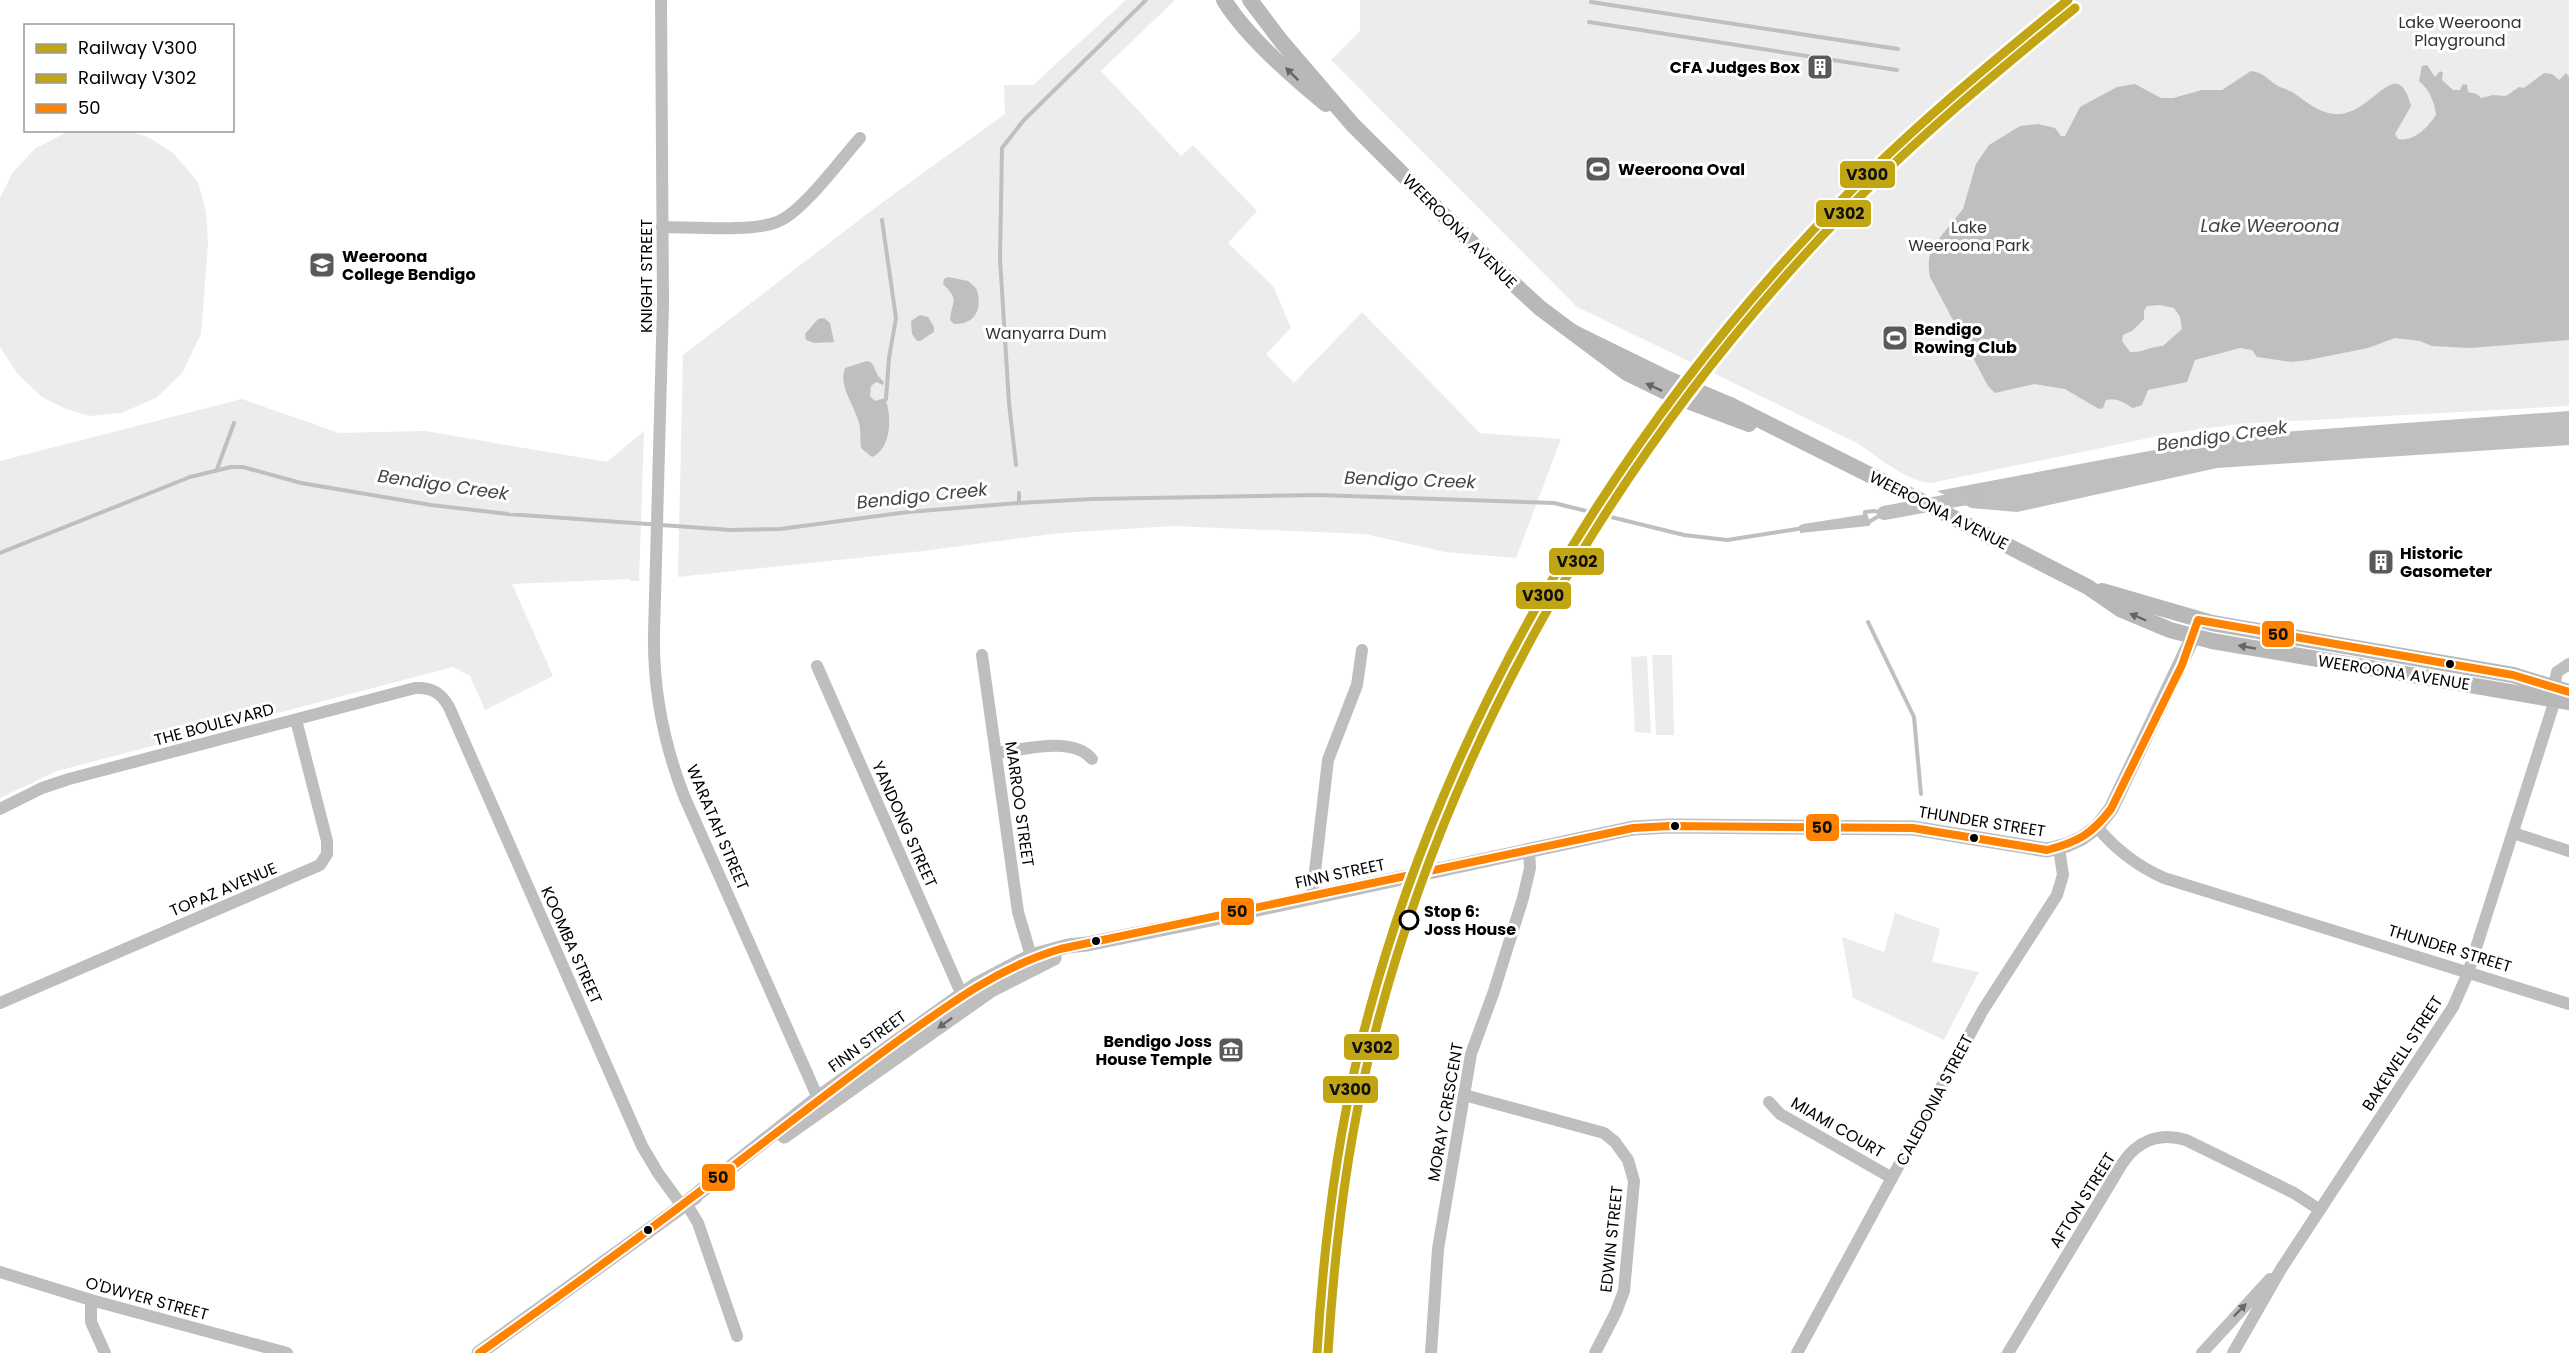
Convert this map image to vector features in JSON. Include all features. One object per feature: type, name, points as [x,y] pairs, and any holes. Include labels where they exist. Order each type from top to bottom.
[{"type":"main road","name":"WEEROONA AVENUE","points":[[1224,0],[1251,35],[1303,85],[1353,125]]},
{"type":"main road","name":"WEEROONA AVENUE","points":[[1250,0],[1281,41],[1353,125],[1503,274],[1540,308],[1572,332],[1664,377],[1728,404],[1884,482],[2088,587],[2120,609],[2193,637],[2562,695]]},
{"type":"main road","name":"WEEROONA AVENUE","points":[[2088,587],[2198,620],[2514,675],[2562,695]]},
{"type":"main road","points":[[2193,637],[2198,620]]},
{"type":"street","name":"KNIGHT STREET","points":[[657,552],[662,227],[661,0]]},
{"type":"street","points":[[662,227],[760,226],[777,222],[798,208],[860,138]]},
{"type":"street","name":"WARATAH STREET","points":[[657,552],[654,667],[659,705],[673,762],[684,796],[822,1103]]},
{"type":"street","points":[[2097,827],[2115,802],[2193,637]]},
{"type":"street","points":[[1312,897],[1328,760],[1357,685],[1362,650]]},
{"type":"street","name":"MARROO STREET","points":[[982,655],[1018,912],[1033,961]]},
{"type":"street","name":"BAKEWELL STREET","points":[[2233,1353],[2281,1269],[2453,1007],[2468,973],[2513,833],[2562,695],[2557,672],[2569,664]]},
{"type":"street","name":"YANDONG STREET","points":[[817,666],[965,1000]]},
{"type":"street","name":"THE BOULEVARD","points":[[0,809],[54,783],[415,688],[423,687],[439,693]]},
{"type":"street","name":"KOOMBA STREET","points":[[439,693],[449,707],[642,1146],[658,1173],[698,1224],[737,1336]]},
{"type":"street","name":"TOPAZ AVENUE","points":[[0,1003],[320,865],[327,854],[327,841],[296,720]]},
{"type":"street","points":[[996,753],[1068,746],[1081,749],[1092,759]]},
{"type":"street","name":"THUNDER STREET","points":[[1529,849],[1620,830],[1670,826],[1913,828],[2031,848],[2059,848],[2074,842],[2097,827],[2127,857],[2146,870],[2164,878],[2569,1004]]},
{"type":"street","points":[[2513,833],[2569,851]]},
{"type":"street","name":"CALEDONIA STREET","points":[[1797,1353],[1987,1003],[2057,895],[2062,875],[2059,848]]},
{"type":"street","name":"FINN STREET","points":[[479,1353],[965,1000],[991,990],[1033,961],[1087,945],[1529,849]]},
{"type":"street","name":"MORAY CRESCENT","points":[[1431,1353],[1438,1249],[1474,1040],[1494,992],[1523,898],[1530,863],[1529,849]]},
{"type":"street","name":"EDWIN STREET","points":[[1464,1095],[1596,1130],[1615,1142],[1631,1166],[1634,1181],[1624,1291],[1595,1353]]},
{"type":"street","name":"MIAMI COURT","points":[[1769,1102],[1780,1114],[1892,1178]]},
{"type":"street","name":"AFTON STREET","points":[[2008,1353],[2122,1164],[2134,1149],[2145,1141],[2168,1136],[2186,1140],[2294,1193],[2320,1210]]},
{"type":"street","name":"BAKEWELL STREET","points":[[2202,1353],[2281,1269]]},
{"type":"street","name":"O'DWYER STREET","points":[[0,1272],[91,1300],[287,1353]]},
{"type":"street","points":[[91,1300],[91,1322],[105,1353]]},
{"type":"green space","name":"Wanyarra Dum","points":[[1126,0],[1175,0],[1101,71],[1181,156],[1193,145],[1257,211],[1228,243],[1273,286],[1291,328],[1266,354],[1294,383],[1362,312],[1480,433],[1561,439],[1516,558],[1445,552],[1365,534],[1173,526],[1060,533],[923,551],[678,577],[683,355],[876,207],[1005,114],[1004,85],[1033,85]]},
{"type":"green space","name":"Lake Weeroona Park","points":[[1360,0],[2569,0],[2569,406],[2239,424],[2173,433],[1931,483],[1911,478],[1859,444],[1577,307],[1331,60],[1360,31]]},
{"type":"green space","points":[[67,132],[130,132],[148,137],[173,153],[198,182],[206,212],[208,244],[201,334],[182,373],[156,398],[121,413],[89,416],[64,408],[42,397],[17,373],[0,347],[0,198],[13,172],[36,148]]},
{"type":"green space","points":[[242,399],[339,433],[425,431],[607,462],[644,431],[639,581],[630,581],[630,579],[512,584],[553,676],[485,710],[470,676],[453,667],[57,771],[0,798],[0,461]]},
{"type":"green space","points":[[1652,655],[1672,655],[1674,735],[1656,735]]},
{"type":"green space","points":[[1647,656],[1651,733],[1635,732],[1631,657]]},
{"type":"green space","points":[[1895,913],[1940,929],[1932,962],[1979,972],[1944,1040],[1853,998],[1842,937],[1884,952]]},
{"type":"water","name":"Lake Weeroona","points":[[2427,65],[2435,77],[2440,71],[2443,73],[2442,80],[2453,90],[2460,90],[2463,84],[2467,85],[2468,92],[2477,94],[2481,98],[2493,95],[2506,96],[2519,87],[2524,88],[2544,73],[2552,74],[2559,80],[2566,73],[2569,77],[2569,340],[2470,348],[2432,346],[2420,341],[2395,338],[2368,348],[2291,362],[2257,357],[2252,350],[2240,348],[2195,360],[2187,382],[2148,390],[2142,405],[2133,408],[2110,399],[2106,400],[2103,408],[2099,409],[2065,389],[2034,384],[1995,393],[1988,386],[1930,277],[1929,265],[1933,246],[1963,209],[1976,164],[1989,145],[2020,126],[2038,124],[2055,128],[2061,136],[2065,136],[2080,107],[2117,87],[2135,84],[2161,98],[2173,98],[2202,90],[2222,90],[2251,71],[2262,75],[2316,108],[2333,114],[2353,111],[2383,89],[2392,84],[2399,84],[2405,91],[2411,106],[2395,134],[2398,139],[2404,139],[2420,133],[2436,115],[2431,97],[2419,81],[2422,66]],"holes":[[[2160,305],[2174,308],[2180,317],[2182,329],[2163,346],[2130,352],[2122,341],[2123,335],[2132,331],[2144,319],[2147,306]]]},
{"type":"water","points":[[948,277],[968,281],[976,288],[978,308],[973,318],[968,321],[954,324],[950,320],[953,298],[943,284],[944,279]]},
{"type":"water","points":[[920,315],[928,317],[934,327],[934,332],[917,341],[912,334],[911,321]]},
{"type":"water","points":[[824,318],[830,323],[834,342],[814,343],[806,340],[805,334],[818,319]]},
{"type":"water","points":[[867,361],[872,363],[878,376],[884,382],[883,385],[876,382],[871,386],[870,396],[875,401],[885,398],[889,413],[887,439],[879,453],[872,457],[861,448],[859,423],[845,389],[843,375],[845,368]]},
{"type":"water","points":[[2569,411],[2569,445],[2217,468],[2017,512],[1971,508],[1937,491],[2229,436]]},
{"type":"water","points":[[1867,514],[1871,524],[1869,526],[1800,533],[1799,526],[1803,524]]},
{"type":"waterway","points":[[1016,465],[1009,403],[1000,259],[1002,148],[1023,121],[1146,0]]},
{"type":"waterway","points":[[1591,2],[1898,49]]},
{"type":"waterway","points":[[1589,22],[1897,70]]},
{"type":"waterway","points":[[882,220],[896,318],[889,358],[886,399]]},
{"type":"waterway","points":[[217,469],[234,423]]},
{"type":"waterway","name":"Bendigo Creek","points":[[0,553],[190,477],[231,467],[243,467],[301,483],[431,505],[508,514],[731,530],[780,529],[908,512],[1019,503],[1092,499],[1318,495],[1554,503],[1684,535],[1727,540],[1804,528]]},
{"type":"waterway","points":[[1019,493],[1019,503]]},
{"type":"waterway","name":"Bendigo Creek","points":[[1884,513],[1972,497]]},
{"type":"waterway","name":"Bendigo Creek","points":[[1865,517],[1865,512],[1884,513]]},
{"type":"waterway","name":"Bendigo Creek","points":[[1867,523],[1884,513]]},
{"type":"waterway","points":[[1868,622],[1914,717],[1921,794]]},
{"type":"rail line","name":"V300","points":[[1317,1353],[1326,1242],[1342,1132],[1357,1059],[1390,940],[1432,824],[1482,712],[1539,602],[1604,496],[1675,395],[1752,299],[1834,208],[1890,153],[2068,0]]},
{"type":"rail line","name":"V302","points":[[1328,1353],[1337,1243],[1353,1133],[1368,1061],[1401,944],[1442,829],[1492,716],[1549,607],[1613,502],[1684,401],[1760,305],[1842,215],[1897,160],[2075,8]]},
{"type":"transit line","name":"50","points":[[479,1353],[582,1279],[934,1015],[994,977],[1015,966],[1060,949],[1633,828],[1670,826],[1913,828],[2047,850],[2058,847],[2091,831],[2111,809],[2182,665],[2198,620],[2513,675],[2569,692]]},
{"type":"place","name":"CFA Judges Box","points":[[1820,67]]},
{"type":"place","name":"Weeroona Oval","points":[[1598,169]]},
{"type":"place","name":"Weeroona College Bendigo","points":[[322,265]]},
{"type":"place","name":"Bendigo Rowing Club","points":[[1895,338]]},
{"type":"place","name":"Historic Gasometer","points":[[2381,562]]},
{"type":"place","name":"Stop 6: Joss House","points":[[1409,920]]},
{"type":"place","name":"Bendigo Joss House Temple","points":[[1231,1050]]},
{"type":"park label","name":"Lake Weeroona Playground","points":[[2460,31]]}]
